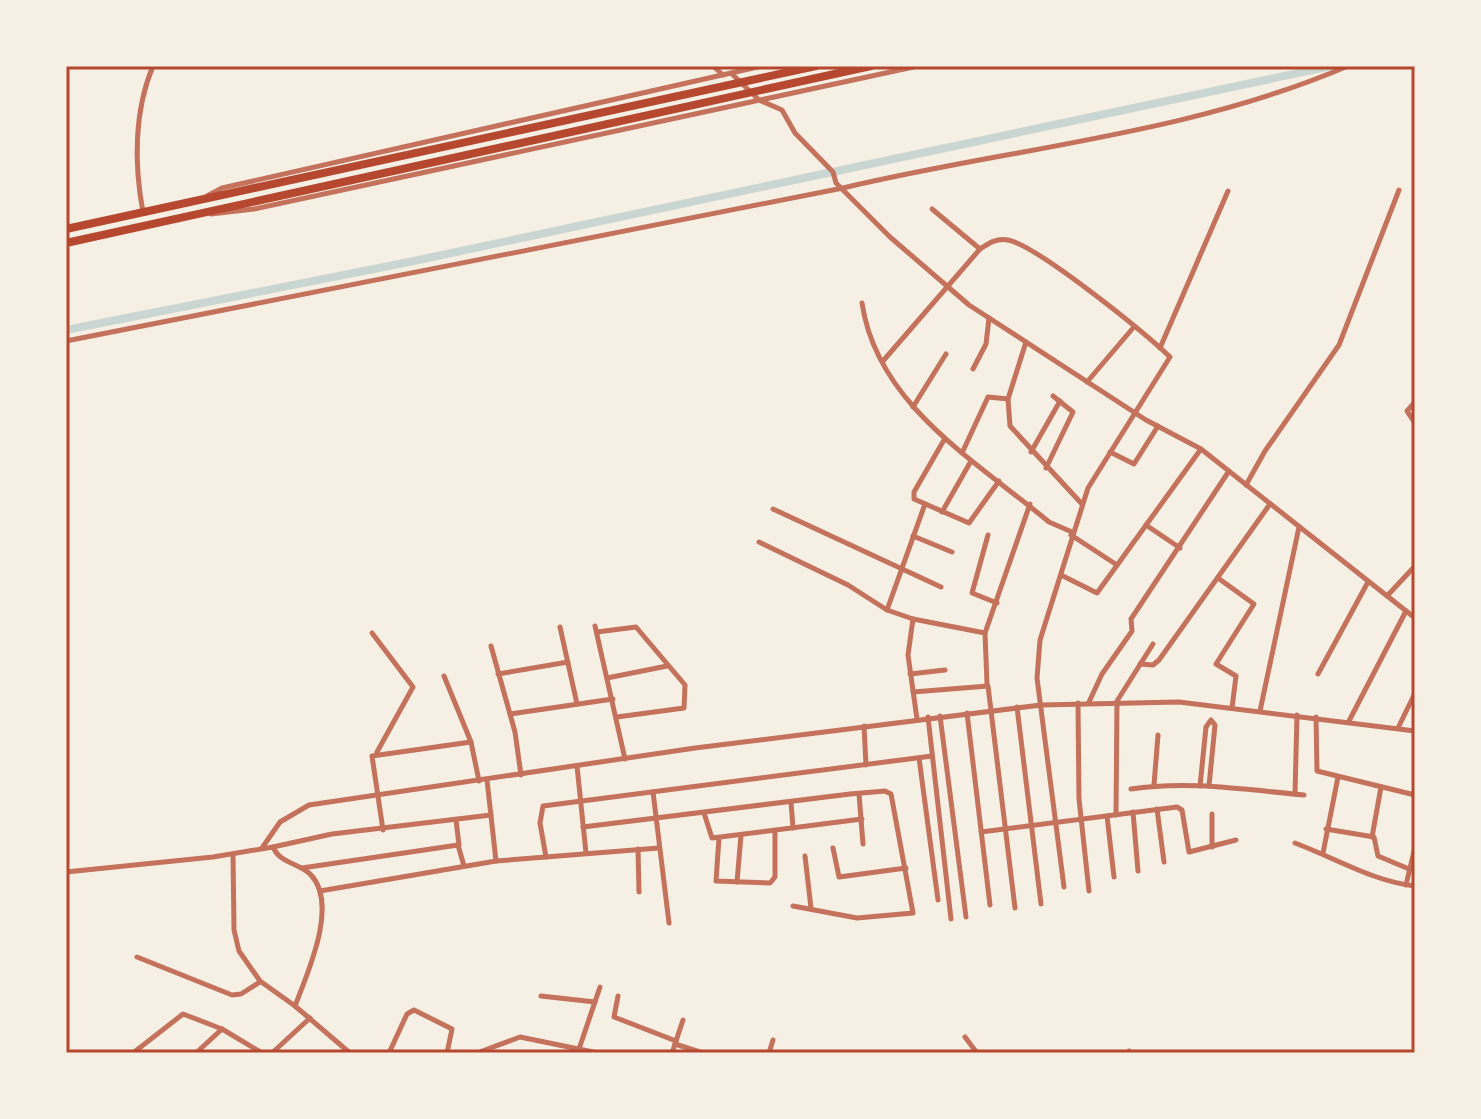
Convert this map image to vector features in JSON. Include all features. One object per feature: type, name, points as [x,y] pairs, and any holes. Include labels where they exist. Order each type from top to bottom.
[{"type":"highway","points":[[66,229],[816,66]]},
{"type":"highway","points":[[66,243],[871,66]]},
{"type":"street","points":[[143,213],[137,146],[146,84],[153,66]]},
{"type":"street","points":[[713,66],[724,76]]},
{"type":"street","points":[[732,74],[733,66]]},
{"type":"street","points":[[195,202],[222,188],[762,66]]},
{"type":"street","points":[[200,213],[228,214],[254,209],[918,66]]},
{"type":"street","points":[[66,341],[947,163],[1203,117],[1348,66]]},
{"type":"street","points":[[732,74],[759,100],[782,110],[795,133],[833,172],[840,186],[890,237],[947,286],[989,318],[1087,382],[1201,449],[1415,618]]},
{"type":"street","points":[[1246,485],[1265,451],[1339,345],[1399,190]]},
{"type":"street","points":[[1160,348],[1228,191]]},
{"type":"street","points":[[932,209],[980,249]]},
{"type":"street","points":[[883,361],[980,249],[997,239],[1022,245],[1060,269],[1170,357],[1170,362],[1134,412],[1081,503],[1037,652],[1064,887]]},
{"type":"street","points":[[862,303],[870,338],[883,361],[913,407],[944,440],[1030,504],[1049,522],[1072,533],[1117,565]]},
{"type":"street","points":[[973,369],[986,344],[989,318]]},
{"type":"street","points":[[1087,382],[1133,328]]},
{"type":"street","points":[[1026,342],[1008,399],[1010,426],[1081,503]]},
{"type":"street","points":[[913,407],[946,354]]},
{"type":"street","points":[[962,453],[989,395],[1008,399]]},
{"type":"street","points":[[1046,468],[1073,412],[1053,396]]},
{"type":"street","points":[[1031,452],[1060,401]]},
{"type":"street","points":[[1415,402],[1407,411],[1415,423]]},
{"type":"street","points":[[1110,452],[1134,464],[1158,426]]},
{"type":"street","points":[[944,440],[913,495],[925,504],[962,522],[972,522],[999,481]]},
{"type":"street","points":[[1061,575],[1093,594],[1201,449]]},
{"type":"street","points":[[942,512],[971,461]]},
{"type":"street","points":[[1089,702],[1108,664],[1132,631],[1131,619],[1229,471]]},
{"type":"street","points":[[887,610],[925,504]]},
{"type":"street","points":[[1015,908],[987,684],[985,633],[1030,504]]},
{"type":"street","points":[[1140,664],[1157,662],[1270,504]]},
{"type":"street","points":[[773,509],[941,587]]},
{"type":"street","points":[[1146,525],[1180,548]]},
{"type":"street","points":[[1260,711],[1299,527]]},
{"type":"street","points":[[988,535],[972,593],[997,603]]},
{"type":"street","points":[[913,536],[952,552]]},
{"type":"street","points":[[759,542],[848,585],[887,610],[913,619],[985,633]]},
{"type":"street","points":[[1387,596],[1415,566]]},
{"type":"street","points":[[1218,578],[1254,604],[1216,664],[1236,676],[1232,708]]},
{"type":"street","points":[[1318,674],[1368,582]]},
{"type":"street","points":[[1349,721],[1406,611]]},
{"type":"street","points":[[913,619],[907,647],[917,719]]},
{"type":"street","points":[[560,627],[577,704]]},
{"type":"street","points":[[617,717],[686,706],[685,685],[636,627],[596,629],[625,759]]},
{"type":"street","points":[[372,633],[413,684],[400,716],[371,760],[383,830]]},
{"type":"street","points":[[1116,815],[1117,701],[1153,644]]},
{"type":"street","points":[[491,646],[510,714],[521,775]]},
{"type":"street","points":[[498,674],[568,662]]},
{"type":"street","points":[[607,678],[667,666]]},
{"type":"street","points":[[910,674],[945,670]]},
{"type":"street","points":[[444,676],[471,742],[479,781]]},
{"type":"street","points":[[913,692],[987,684]]},
{"type":"street","points":[[1397,728],[1415,693]]},
{"type":"street","points":[[510,714],[613,699]]},
{"type":"street","points":[[262,848],[275,826],[309,805],[1017,707],[1117,701],[1232,708],[1415,731]]},
{"type":"street","points":[[1078,703],[1081,818],[1089,891]]},
{"type":"street","points":[[1017,707],[1041,904]]},
{"type":"street","points":[[967,713],[990,905]]},
{"type":"street","points":[[1295,794],[1297,715]]},
{"type":"street","points":[[940,716],[966,917]]},
{"type":"street","points":[[928,717],[951,919]]},
{"type":"street","points":[[1316,717],[1315,769],[1415,795]]},
{"type":"street","points":[[1200,786],[1206,727],[1211,720],[1215,725],[1209,786]]},
{"type":"street","points":[[864,726],[866,765]]},
{"type":"street","points":[[1154,785],[1158,735]]},
{"type":"street","points":[[376,753],[471,742]]},
{"type":"street","points":[[546,857],[540,807],[932,756]]},
{"type":"street","points":[[919,758],[938,900]]},
{"type":"street","points":[[577,766],[586,853]]},
{"type":"street","points":[[1323,853],[1338,777]]},
{"type":"street","points":[[487,780],[496,861]]},
{"type":"street","points":[[1131,789],[1154,785],[1209,786],[1304,795]]},
{"type":"street","points":[[1372,837],[1381,787]]},
{"type":"street","points":[[653,792],[669,923]]},
{"type":"street","points":[[583,827],[859,794],[891,794],[914,909],[912,914],[857,918],[793,906]]},
{"type":"street","points":[[859,794],[863,844]]},
{"type":"street","points":[[791,802],[793,828]]},
{"type":"street","points":[[981,832],[1181,808],[1189,852],[1236,840]]},
{"type":"street","points":[[1157,809],[1164,862]]},
{"type":"street","points":[[1133,812],[1138,871]]},
{"type":"street","points":[[704,813],[709,837],[719,838],[862,819]]},
{"type":"street","points":[[1212,814],[1212,847]]},
{"type":"street","points":[[66,872],[233,854],[332,834],[491,815]]},
{"type":"street","points":[[1107,816],[1114,877]]},
{"type":"street","points":[[456,820],[464,866]]},
{"type":"street","points":[[1326,829],[1372,837],[1376,840],[1378,856],[1409,869]]},
{"type":"street","points":[[719,838],[716,881],[774,881],[775,831]]},
{"type":"street","points":[[737,882],[741,835]]},
{"type":"street","points":[[1295,843],[1323,853],[1362,874],[1415,886]]},
{"type":"street","points":[[301,868],[459,845]]},
{"type":"street","points":[[273,847],[276,854],[313,877],[320,891],[318,937],[295,1006]]},
{"type":"street","points":[[1406,885],[1415,847]]},
{"type":"street","points":[[320,891],[496,861],[659,848]]},
{"type":"street","points":[[833,848],[839,877],[906,868]]},
{"type":"street","points":[[638,849],[639,892]]},
{"type":"street","points":[[233,854],[235,941],[261,982],[295,1006],[350,1053]]},
{"type":"street","points":[[805,856],[811,908]]},
{"type":"street","points":[[137,957],[232,995],[241,994],[261,982]]},
{"type":"street","points":[[579,1049],[600,987]]},
{"type":"street","points":[[541,996],[595,1002]]},
{"type":"street","points":[[618,996],[614,1017],[703,1053]]},
{"type":"street","points":[[389,1053],[407,1014],[414,1010],[452,1029],[447,1053]]},
{"type":"street","points":[[133,1053],[179,1015],[222,1029],[262,1053]]},
{"type":"street","points":[[272,1053],[310,1018]]},
{"type":"street","points":[[672,1053],[683,1020]]},
{"type":"street","points":[[196,1053],[222,1029]]},
{"type":"street","points":[[477,1053],[514,1037],[598,1053]]},
{"type":"street","points":[[965,1037],[977,1053]]},
{"type":"street","points":[[769,1053],[773,1040]]},
{"type":"waterway","points":[[66,330],[409,262],[1331,66]]}]
